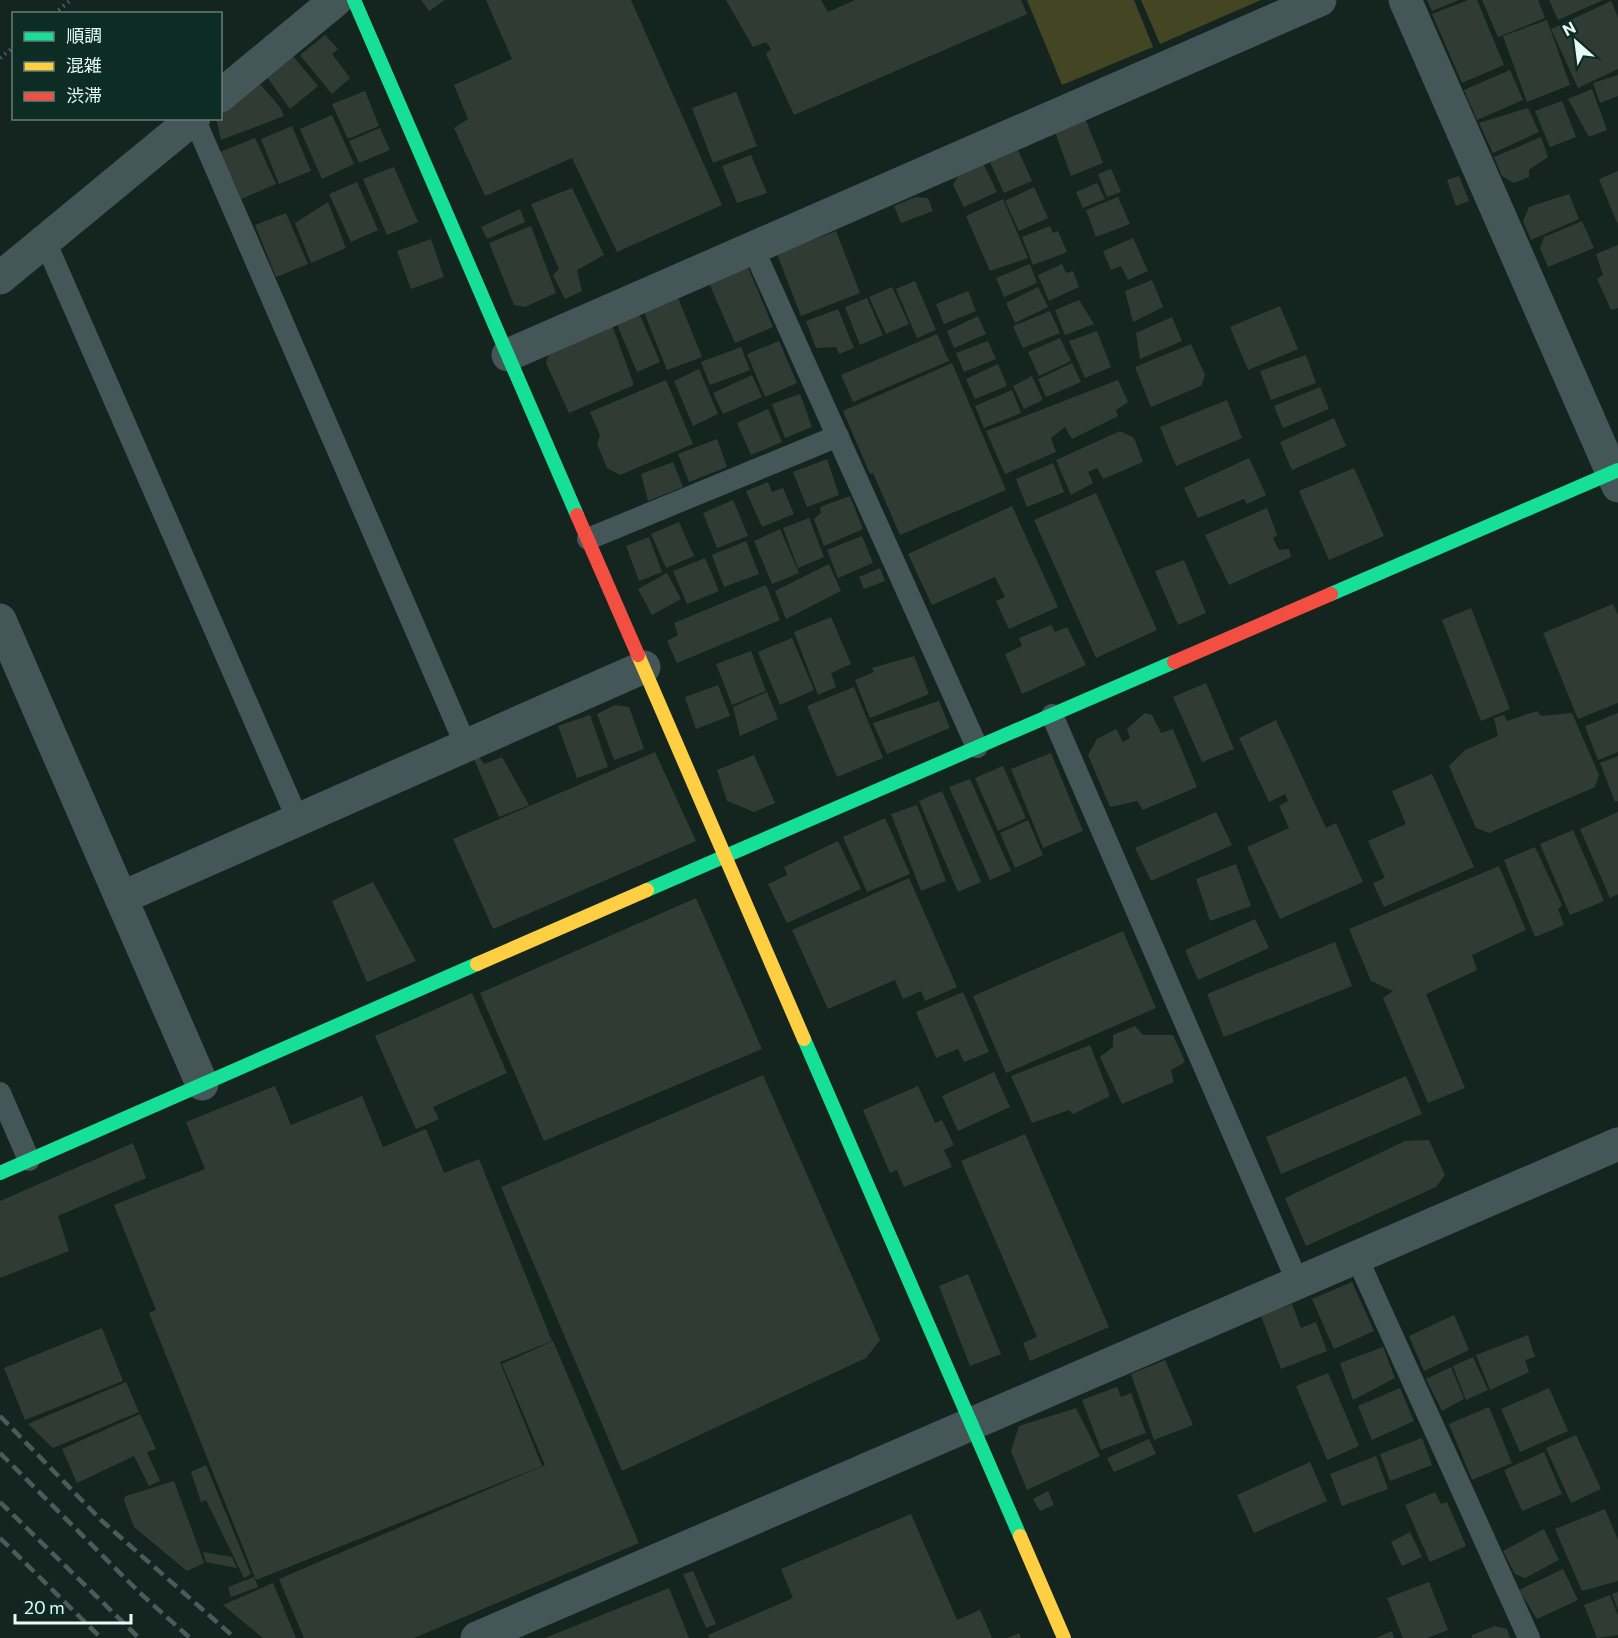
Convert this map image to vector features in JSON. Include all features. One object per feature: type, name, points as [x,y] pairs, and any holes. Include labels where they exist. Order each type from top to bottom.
[{"type":"street","points":[[222,94],[336,0]]},
{"type":"street","points":[[354,0],[1064,1638]]},
{"type":"street","points":[[508,355],[1320,0]]},
{"type":"street","points":[[0,1173],[726,855],[1616,476],[1405,0]]},
{"type":"street","points":[[0,279],[192,120]]},
{"type":"street","points":[[0,621],[202,1084]]},
{"type":"street","points":[[122,898],[644,667]]},
{"type":"street","points":[[477,1638],[1618,1144]]},
{"type":"lane","points":[[195,120],[466,746]]},
{"type":"lane","points":[[45,241],[298,820]]},
{"type":"lane","points":[[753,248],[977,747]]},
{"type":"lane","points":[[588,539],[838,436]]},
{"type":"lane","points":[[1052,715],[1298,1283]]},
{"type":"lane","points":[[0,1093],[29,1160]]},
{"type":"lane","points":[[1357,1258],[1529,1638]]},
{"type":"path","points":[[56,12],[71,0]]},
{"type":"path","points":[[0,58],[12,49]]},
{"type":"green space","points":[[1027,0],[1134,0],[1153,47],[1062,85]]},
{"type":"green space","points":[[1141,0],[1261,0],[1160,44]]},
{"type":"building","points":[[421,0],[445,0],[429,11]]},
{"type":"building","points":[[486,0],[631,0],[722,205],[617,252],[572,158],[485,196],[454,128],[468,119],[454,85],[512,59]]},
{"type":"building","points":[[726,0],[821,0],[828,12],[855,0],[1021,0],[1027,14],[794,115],[766,54],[771,49],[766,42],[753,47]]},
{"type":"building","points":[[1427,0],[1459,0],[1432,11]]},
{"type":"building","points":[[1468,0],[1477,0],[1504,65],[1462,83],[1432,14]]},
{"type":"building","points":[[1482,0],[1538,0],[1545,18],[1498,37]]},
{"type":"building","points":[[1549,0],[1603,0],[1558,20]]},
{"type":"building","points":[[1611,1],[1618,17],[1618,69],[1578,88],[1551,29]]},
{"type":"building","points":[[1547,20],[1570,85],[1527,102],[1503,36]]},
{"type":"building","points":[[325,35],[338,49],[332,54],[350,78],[332,94],[300,55]]},
{"type":"building","points":[[293,56],[318,86],[290,109],[267,77]]},
{"type":"building","points":[[1510,70],[1523,100],[1477,120],[1464,90]]},
{"type":"building","points":[[1618,75],[1618,96],[1600,103],[1593,83]]},
{"type":"building","points":[[259,83],[280,107],[284,116],[221,140],[216,120],[222,120],[222,112]]},
{"type":"building","points":[[1592,89],[1607,130],[1589,137],[1568,99]]},
{"type":"building","points":[[365,91],[379,126],[348,139],[332,104]]},
{"type":"building","points":[[736,92],[757,146],[713,163],[692,108]]},
{"type":"building","points":[[1562,101],[1576,137],[1550,147],[1535,111]]},
{"type":"building","points":[[1528,108],[1539,132],[1493,153],[1479,123]]},
{"type":"building","points":[[332,115],[354,164],[322,179],[300,129]]},
{"type":"building","points":[[1085,118],[1103,163],[1071,176],[1055,132]]},
{"type":"building","points":[[292,126],[311,171],[279,184],[261,139]]},
{"type":"building","points":[[380,128],[390,150],[359,163],[349,141]]},
{"type":"building","points":[[1541,137],[1548,157],[1529,170],[1529,177],[1514,183],[1502,176],[1494,157]]},
{"type":"building","points":[[255,138],[276,184],[241,199],[220,152]]},
{"type":"building","points":[[1017,148],[1032,181],[1004,193],[989,160]]},
{"type":"building","points":[[751,155],[767,193],[737,203],[722,166]]},
{"type":"building","points":[[983,163],[997,192],[964,207],[953,185],[959,174]]},
{"type":"building","points":[[394,167],[418,222],[387,235],[363,179]]},
{"type":"building","points":[[1111,169],[1121,192],[1107,197],[1098,174]]},
{"type":"building","points":[[1618,171],[1618,225],[1599,179]]},
{"type":"building","points":[[1459,176],[1469,201],[1456,206],[1447,180]]},
{"type":"building","points":[[357,182],[378,230],[351,242],[329,194]]},
{"type":"building","points":[[1097,183],[1105,199],[1083,208],[1076,192]]},
{"type":"building","points":[[1034,187],[1048,218],[1019,231],[1005,201]]},
{"type":"building","points":[[572,188],[604,255],[577,270],[582,291],[565,299],[553,275],[559,269],[531,204]]},
{"type":"building","points":[[1569,194],[1579,219],[1531,240],[1523,221],[1529,207]]},
{"type":"building","points":[[915,197],[928,198],[933,211],[901,223],[894,206]]},
{"type":"building","points":[[1118,197],[1130,224],[1096,237],[1086,210]]},
{"type":"building","points":[[1003,199],[1028,258],[990,271],[966,216]]},
{"type":"building","points":[[328,202],[346,248],[311,263],[295,223]]},
{"type":"building","points":[[520,209],[525,222],[487,239],[481,227]]},
{"type":"building","points":[[286,213],[308,264],[276,277],[255,225]]},
{"type":"building","points":[[1582,221],[1594,248],[1548,267],[1540,248],[1544,237]]},
{"type":"building","points":[[531,226],[556,293],[525,307],[514,305],[489,243]]},
{"type":"building","points":[[1050,226],[1053,233],[1058,231],[1067,252],[1033,265],[1022,237]]},
{"type":"building","points":[[836,231],[860,293],[801,316],[777,254]]},
{"type":"building","points":[[1133,238],[1148,271],[1128,280],[1121,266],[1111,270],[1103,251]]},
{"type":"building","points":[[431,239],[444,277],[411,289],[397,251]]},
{"type":"building","points":[[1618,245],[1618,308],[1611,310],[1597,279],[1603,275],[1596,254]]},
{"type":"building","points":[[1030,264],[1037,283],[1004,297],[996,278]]},
{"type":"building","points":[[1062,264],[1066,273],[1073,271],[1079,287],[1049,301],[1038,275]]},
{"type":"building","points":[[748,267],[773,327],[735,343],[709,283]]},
{"type":"building","points":[[1152,280],[1163,307],[1133,322],[1125,291]]},
{"type":"building","points":[[915,281],[936,330],[917,338],[896,289]]},
{"type":"building","points":[[892,287],[909,324],[886,334],[869,297]]},
{"type":"building","points":[[1038,287],[1048,307],[1015,323],[1006,303]]},
{"type":"building","points":[[968,291],[976,311],[944,324],[936,304]]},
{"type":"building","points":[[678,298],[702,357],[667,370],[644,312]]},
{"type":"building","points":[[867,298],[883,335],[860,345],[845,307]]},
{"type":"building","points":[[1079,300],[1094,324],[1065,335],[1055,310]]},
{"type":"building","points":[[1280,306],[1298,349],[1248,370],[1230,327]]},
{"type":"building","points":[[838,309],[854,348],[839,354],[836,347],[816,348],[806,321]]},
{"type":"building","points":[[1050,311],[1060,333],[1023,348],[1013,326]]},
{"type":"building","points":[[639,313],[660,362],[637,372],[616,322]]},
{"type":"building","points":[[978,316],[986,334],[954,348],[947,331]]},
{"type":"building","points":[[1172,317],[1182,341],[1140,359],[1136,333]]},
{"type":"building","points":[[612,325],[634,385],[569,413],[546,363],[549,353]]},
{"type":"building","points":[[1097,331],[1111,367],[1085,378],[1069,341]]},
{"type":"building","points":[[937,334],[949,361],[853,402],[841,375]]},
{"type":"building","points":[[1060,338],[1071,361],[1039,376],[1028,352]]},
{"type":"building","points":[[779,341],[797,383],[765,397],[747,354]]},
{"type":"building","points":[[988,341],[996,359],[964,372],[956,353]]},
{"type":"building","points":[[1191,344],[1205,375],[1201,386],[1151,407],[1135,367]]},
{"type":"building","points":[[741,347],[750,370],[710,385],[701,362]]},
{"type":"building","points":[[1306,355],[1316,383],[1271,400],[1260,371]]},
{"type":"building","points":[[952,363],[1006,490],[900,535],[843,411]]},
{"type":"building","points":[[1072,363],[1081,382],[1046,397],[1038,379]]},
{"type":"building","points":[[998,364],[1007,386],[975,399],[966,379]]},
{"type":"building","points":[[699,369],[718,414],[693,426],[674,381]]},
{"type":"building","points":[[752,375],[762,397],[723,414],[713,393]]},
{"type":"building","points":[[1032,376],[1043,400],[1024,409],[1013,386]]},
{"type":"building","points":[[666,380],[693,444],[620,475],[607,468],[597,444],[600,435],[590,412]]},
{"type":"building","points":[[1118,380],[1128,402],[1116,410],[1118,416],[1072,439],[1065,427],[1051,438],[1056,452],[1005,474],[986,431]]},
{"type":"building","points":[[1320,387],[1329,409],[1283,428],[1274,406]]},
{"type":"building","points":[[1012,390],[1021,413],[984,428],[975,406]]},
{"type":"building","points":[[800,394],[812,427],[785,438],[772,404]]},
{"type":"building","points":[[1227,400],[1242,438],[1176,466],[1160,427]]},
{"type":"building","points":[[768,409],[782,442],[751,455],[737,423]]},
{"type":"building","points":[[1334,418],[1346,446],[1292,470],[1280,442]]},
{"type":"building","points":[[1120,431],[1134,438],[1143,462],[1103,479],[1097,468],[1088,472],[1093,483],[1071,495],[1056,460]]},
{"type":"building","points":[[717,439],[727,467],[689,482],[678,454]]},
{"type":"building","points":[[1249,458],[1266,495],[1247,504],[1244,499],[1198,518],[1184,488]]},
{"type":"building","points":[[827,459],[839,495],[807,507],[793,472]]},
{"type":"building","points":[[673,462],[683,487],[648,501],[641,474]]},
{"type":"building","points":[[1053,463],[1064,492],[1027,507],[1016,479]]},
{"type":"building","points":[[1354,468],[1384,536],[1329,560],[1299,491]]},
{"type":"building","points":[[768,482],[772,492],[783,488],[794,514],[762,527],[746,491]]},
{"type":"building","points":[[1096,493],[1157,630],[1096,658],[1034,520]]},
{"type":"building","points":[[850,496],[863,529],[824,546],[814,519],[821,513],[820,507]]},
{"type":"building","points":[[733,500],[748,536],[717,548],[703,513]]},
{"type":"building","points":[[1012,506],[1058,607],[1009,629],[996,601],[1005,597],[995,577],[932,605],[908,554]]},
{"type":"building","points":[[1267,508],[1277,535],[1273,538],[1279,550],[1289,549],[1291,557],[1229,585],[1205,535]]},
{"type":"building","points":[[809,518],[824,557],[798,568],[783,528]]},
{"type":"building","points":[[679,522],[694,556],[666,568],[651,534]]},
{"type":"building","points":[[780,529],[799,573],[772,584],[754,541]]},
{"type":"building","points":[[862,536],[873,563],[838,578],[827,550]]},
{"type":"building","points":[[649,537],[662,572],[639,581],[626,546]]},
{"type":"building","points":[[746,541],[759,574],[724,587],[712,555]]},
{"type":"building","points":[[705,558],[719,591],[687,604],[673,571]]},
{"type":"building","points":[[1184,560],[1206,613],[1178,625],[1155,571]]},
{"type":"building","points":[[829,564],[841,591],[786,619],[775,591]]},
{"type":"building","points":[[880,568],[885,581],[864,589],[859,577]]},
{"type":"building","points":[[667,573],[681,599],[652,615],[638,589]]},
{"type":"building","points":[[766,585],[780,620],[677,663],[667,641],[678,635],[674,623]]},
{"type":"building","points":[[1613,604],[1618,615],[1618,703],[1578,719],[1543,633]]},
{"type":"building","points":[[1471,608],[1510,709],[1481,721],[1442,620]]},
{"type":"building","points":[[831,617],[851,664],[831,673],[836,687],[818,695],[794,632]]},
{"type":"building","points":[[1051,625],[1055,632],[1067,627],[1086,665],[1022,694],[1005,654],[1022,646],[1019,638]]},
{"type":"building","points":[[792,638],[814,690],[780,705],[758,652]]},
{"type":"building","points":[[751,651],[766,691],[732,705],[716,664]]},
{"type":"building","points":[[914,656],[929,694],[870,718],[855,680],[874,672],[872,668]]},
{"type":"building","points":[[1206,683],[1234,749],[1202,762],[1173,697]]},
{"type":"building","points":[[718,685],[730,716],[696,729],[685,697]]},
{"type":"building","points":[[854,687],[883,758],[837,777],[807,706]]},
{"type":"building","points":[[767,692],[778,719],[740,736],[733,707]]},
{"type":"building","points":[[939,701],[950,728],[887,754],[873,723]]},
{"type":"building","points":[[615,705],[629,707],[644,749],[614,760],[597,714]]},
{"type":"building","points":[[1537,711],[1541,716],[1572,713],[1599,775],[1595,787],[1489,833],[1476,828],[1449,766],[1465,750],[1498,736],[1494,718],[1504,715],[1507,721]]},
{"type":"building","points":[[1145,713],[1152,715],[1161,733],[1173,729],[1197,787],[1143,810],[1137,801],[1110,807],[1088,755],[1097,739],[1116,729],[1123,742],[1130,738],[1127,729]]},
{"type":"building","points":[[1618,713],[1618,752],[1598,760],[1585,726]]},
{"type":"building","points":[[590,715],[608,767],[577,778],[558,726]]},
{"type":"building","points":[[1276,720],[1326,828],[1336,823],[1363,882],[1280,919],[1247,847],[1289,828],[1279,806],[1288,801],[1285,794],[1269,802],[1239,738]]},
{"type":"building","points":[[655,752],[696,841],[493,929],[453,839]]},
{"type":"building","points":[[1051,753],[1083,831],[1043,848],[1011,769]]},
{"type":"building","points":[[754,755],[775,803],[754,812],[727,801],[717,770]]},
{"type":"building","points":[[1618,756],[1618,801],[1615,802],[1600,763]]},
{"type":"building","points":[[479,757],[484,764],[502,757],[529,805],[499,817],[474,759]]},
{"type":"building","points":[[1003,766],[1026,818],[998,831],[975,778]]},
{"type":"building","points":[[1432,774],[1474,867],[1384,907],[1373,883],[1385,878],[1368,841],[1406,824],[1392,791]]},
{"type":"building","points":[[970,779],[1011,871],[990,880],[949,787]]},
{"type":"building","points":[[942,791],[981,882],[958,892],[919,801]]},
{"type":"building","points":[[917,805],[946,881],[921,891],[891,814]]},
{"type":"building","points":[[1216,812],[1232,845],[1151,881],[1135,848]]},
{"type":"building","points":[[1618,812],[1618,894],[1610,898],[1580,829]]},
{"type":"building","points":[[885,818],[910,874],[867,892],[843,837]]},
{"type":"building","points":[[1028,820],[1043,855],[1015,868],[1000,833]]},
{"type":"building","points":[[1573,830],[1604,901],[1570,915],[1540,844]]},
{"type":"building","points":[[838,841],[861,889],[787,923],[768,884],[787,875],[784,867]]},
{"type":"building","points":[[1535,847],[1562,905],[1558,909],[1564,925],[1535,937],[1504,860]]},
{"type":"building","points":[[1236,864],[1251,906],[1210,921],[1196,879]]},
{"type":"building","points":[[1499,866],[1526,930],[1472,955],[1477,970],[1426,994],[1465,1088],[1428,1103],[1383,998],[1393,991],[1371,981],[1349,929]]},
{"type":"building","points":[[909,878],[957,987],[925,1001],[921,991],[903,999],[895,980],[828,1009],[792,930]]},
{"type":"building","points":[[373,882],[416,961],[367,982],[332,901]]},
{"type":"building","points":[[696,898],[762,1049],[544,1141],[480,993]]},
{"type":"building","points":[[1255,919],[1269,948],[1198,980],[1185,950]]},
{"type":"building","points":[[1123,931],[1156,1008],[1006,1073],[973,996]]},
{"type":"building","points":[[1335,942],[1352,986],[1224,1037],[1207,994]]},
{"type":"building","points":[[963,992],[989,1052],[964,1062],[958,1049],[936,1058],[916,1012]]},
{"type":"building","points":[[472,993],[507,1073],[433,1107],[439,1119],[416,1129],[375,1036]]},
{"type":"building","points":[[1135,1026],[1143,1035],[1173,1035],[1185,1062],[1171,1070],[1174,1082],[1122,1104],[1100,1057],[1113,1047],[1113,1035]]},
{"type":"building","points":[[1090,1045],[1110,1096],[1073,1114],[1069,1110],[1032,1123],[1011,1076]]},
{"type":"building","points":[[994,1072],[1010,1107],[958,1131],[942,1096]]},
{"type":"building","points":[[763,1075],[880,1340],[866,1358],[622,1471],[501,1187]]},
{"type":"building","points":[[1406,1076],[1422,1114],[1281,1174],[1266,1137]]},
{"type":"building","points":[[275,1086],[291,1125],[362,1096],[383,1147],[426,1129],[444,1173],[479,1159],[552,1341],[500,1362],[542,1466],[256,1580],[149,1313],[156,1310],[114,1205],[205,1169],[186,1122]]},
{"type":"building","points":[[918,1086],[935,1123],[942,1120],[954,1145],[944,1150],[952,1167],[904,1187],[897,1170],[890,1173],[863,1110]]},
{"type":"building","points":[[1025,1134],[1109,1327],[1030,1361],[1023,1343],[1037,1337],[961,1161]]},
{"type":"building","points":[[1429,1140],[1445,1175],[1436,1187],[1306,1246],[1285,1198],[1405,1141]]},
{"type":"building","points":[[133,1143],[146,1178],[58,1216],[69,1251],[0,1278],[0,1201]]},
{"type":"building","points":[[968,1274],[1001,1354],[970,1366],[939,1286]]},
{"type":"building","points":[[1352,1282],[1374,1331],[1334,1349],[1312,1299]]},
{"type":"building","points":[[1292,1304],[1301,1328],[1316,1322],[1327,1351],[1281,1369],[1261,1316]]},
{"type":"building","points":[[1454,1315],[1469,1350],[1424,1371],[1409,1336]]},
{"type":"building","points":[[102,1328],[123,1381],[25,1420],[4,1368]]},
{"type":"building","points":[[1528,1335],[1535,1357],[1525,1360],[1529,1372],[1490,1390],[1476,1355]]},
{"type":"building","points":[[553,1341],[639,1543],[414,1638],[304,1638],[279,1579],[545,1465],[502,1364]]},
{"type":"building","points":[[1383,1347],[1395,1378],[1353,1400],[1340,1363]]},
{"type":"building","points":[[1473,1357],[1488,1390],[1466,1400],[1453,1366]]},
{"type":"building","points":[[1165,1360],[1193,1425],[1154,1440],[1131,1374]]},
{"type":"building","points":[[1451,1367],[1464,1399],[1442,1411],[1426,1379]]},
{"type":"building","points":[[1328,1373],[1359,1446],[1327,1460],[1296,1386]]},
{"type":"building","points":[[126,1382],[139,1412],[53,1448],[28,1424]]},
{"type":"building","points":[[1117,1387],[1121,1397],[1131,1393],[1146,1433],[1101,1450],[1082,1400]]},
{"type":"building","points":[[1400,1388],[1414,1421],[1372,1440],[1358,1406]]},
{"type":"building","points":[[1549,1388],[1568,1431],[1520,1452],[1501,1409]]},
{"type":"building","points":[[1489,1407],[1512,1463],[1472,1480],[1449,1424]]},
{"type":"building","points":[[1076,1408],[1100,1456],[1027,1490],[1011,1451],[1019,1426]]},
{"type":"building","points":[[140,1414],[156,1449],[147,1452],[160,1481],[149,1486],[134,1456],[77,1483],[62,1449]]},
{"type":"building","points":[[1576,1435],[1601,1489],[1571,1503],[1546,1448]]},
{"type":"building","points":[[1422,1438],[1432,1465],[1390,1481],[1380,1454]]},
{"type":"building","points":[[1149,1439],[1156,1454],[1114,1472],[1107,1458]]},
{"type":"building","points":[[1544,1452],[1562,1494],[1522,1511],[1504,1470]]},
{"type":"building","points":[[1376,1456],[1388,1489],[1342,1506],[1330,1474]]},
{"type":"building","points":[[1310,1462],[1327,1501],[1254,1533],[1237,1495]]},
{"type":"building","points":[[206,1465],[251,1574],[244,1578],[206,1500],[201,1502],[191,1472]]},
{"type":"building","points":[[174,1481],[204,1563],[187,1571],[134,1527],[124,1500],[126,1496]]},
{"type":"building","points":[[1048,1491],[1054,1505],[1040,1511],[1033,1499]]},
{"type":"building","points":[[1435,1492],[1441,1504],[1447,1502],[1466,1546],[1430,1562],[1405,1505]]},
{"type":"building","points":[[1605,1509],[1618,1540],[1618,1581],[1582,1591],[1555,1529]]},
{"type":"building","points":[[911,1514],[957,1620],[980,1610],[992,1638],[709,1638],[708,1635],[793,1598],[781,1569]]},
{"type":"building","points":[[1544,1529],[1559,1560],[1525,1578],[1515,1574],[1503,1551]]},
{"type":"building","points":[[1410,1532],[1422,1557],[1402,1566],[1391,1542]]},
{"type":"building","points":[[203,1552],[232,1557],[237,1568],[206,1562]]},
{"type":"building","points":[[1563,1569],[1578,1600],[1537,1619],[1519,1590]]},
{"type":"building","points":[[693,1571],[716,1624],[706,1628],[683,1574]]},
{"type":"building","points":[[254,1577],[258,1587],[231,1597],[228,1587]]},
{"type":"building","points":[[1429,1582],[1448,1630],[1427,1638],[1403,1638],[1387,1598]]},
{"type":"building","points":[[273,1583],[296,1638],[263,1638],[223,1605]]},
{"type":"building","points":[[669,1588],[689,1638],[545,1638]]},
{"type":"building","points":[[1618,1592],[1618,1610],[1612,1594]]},
{"type":"building","points":[[1610,1595],[1618,1616],[1618,1635],[1597,1638],[1584,1605]]},
{"type":"building","points":[[1495,1626],[1507,1629],[1510,1638],[1472,1638],[1472,1635]]},
{"type":"building","points":[[1392,1631],[1394,1638],[1376,1638]]},
{"type":"building","points":[[1019,1633],[1021,1638],[1007,1638]]},
{"type":"railway","points":[[0,1416],[102,1521],[235,1638]]},
{"type":"railway","points":[[0,1453],[140,1593],[190,1638]]},
{"type":"railway","points":[[0,1502],[139,1638]]},
{"type":"railway","points":[[0,1538],[101,1638]]},
{"type":"traffic: fast","points":[[354,0],[577,515]]},
{"type":"traffic: fast","points":[[1331,594],[1618,470]]},
{"type":"traffic: fast","points":[[647,890],[1174,662]]},
{"type":"traffic: fast","points":[[0,1173],[477,964]]},
{"type":"traffic: fast","points":[[804,1039],[1020,1536]]},
{"type":"traffic: slow","points":[[638,655],[804,1039]]},
{"type":"traffic: slow","points":[[477,964],[647,890]]},
{"type":"traffic: slow","points":[[1020,1536],[1064,1638]]},
{"type":"traffic: jam","points":[[577,515],[638,655]]},
{"type":"traffic: jam","points":[[1174,662],[1331,594]]}]
